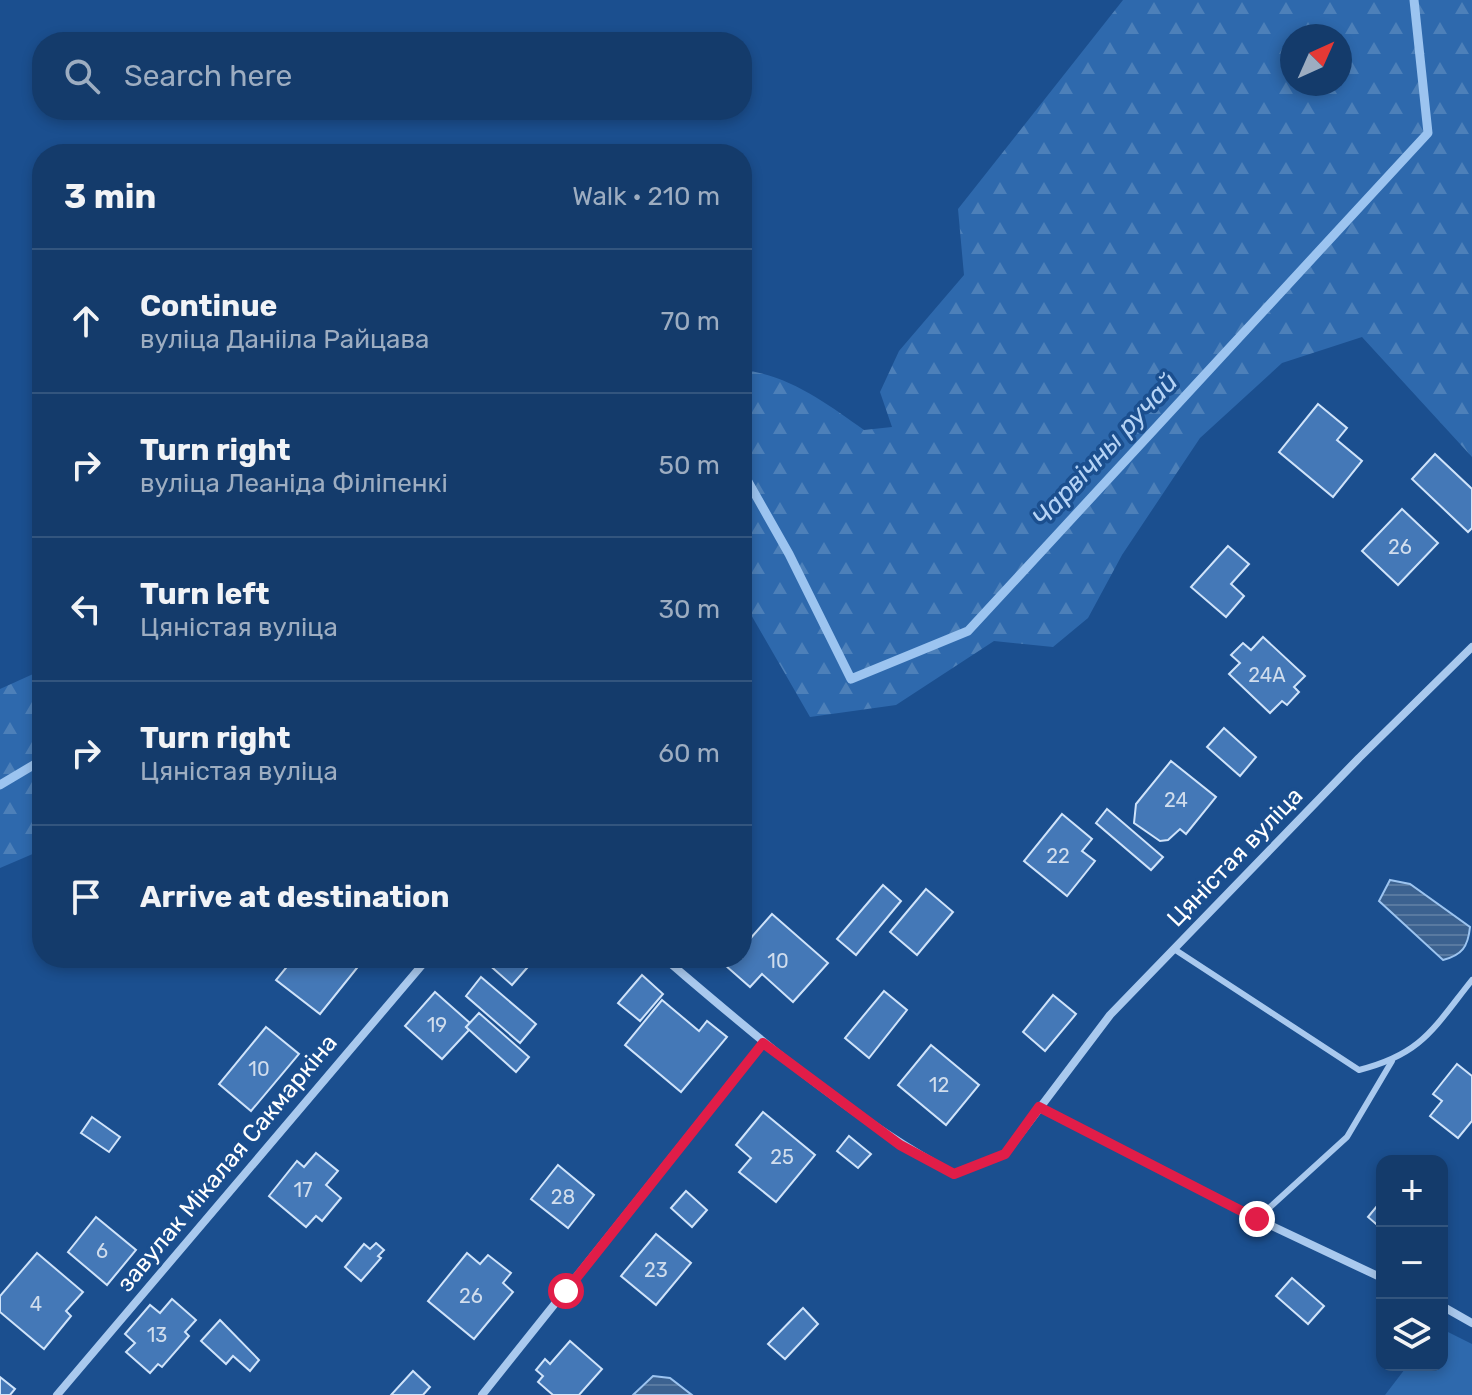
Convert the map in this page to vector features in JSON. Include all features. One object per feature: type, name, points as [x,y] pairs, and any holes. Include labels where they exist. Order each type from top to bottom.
[{"type":"street","name":"Цяністая вуліца","points":[[763,1043],[900,1145],[954,1174],[1005,1154],[1110,1015],[1472,647]]},
{"type":"street","name":"завулак Мікалая Сакмаркіна","points":[[57,1395],[420,968]]},
{"type":"street","points":[[482,1395],[763,1043],[676,968]]},
{"type":"street","points":[[1039,1107],[1257,1219],[1376,1275]]},
{"type":"street","points":[[1448,1309],[1472,1323]]},
{"type":"lane","points":[[1174,949],[1359,1070],[1392,1061],[1422,1043],[1472,980]]},
{"type":"lane","points":[[1257,1219],[1347,1137],[1392,1061]]},
{"type":"green space","points":[[1123,0],[1472,0],[1472,457],[1362,337],[1282,363],[1200,438],[1122,555],[1088,618],[1053,647],[994,641],[896,705],[810,717],[752,616],[752,372],[791,384],[864,430],[892,427],[880,392],[899,351],[964,275],[958,209]]},
{"type":"green space","points":[[32,675],[32,854],[0,868],[0,689]]},
{"type":"green space","points":[[1448,1332],[1472,1344],[1472,1395],[1385,1395],[1403,1371],[1448,1371]]},
{"type":"shaded area","points":[[1390,880],[1410,884],[1470,927],[1463,949],[1443,960],[1379,901]]},
{"type":"shaded area","points":[[653,1376],[670,1378],[692,1395],[633,1395]]},
{"type":"building","points":[[1318,404],[1347,428],[1337,440],[1362,461],[1333,497],[1279,452]]},
{"type":"building","points":[[1435,454],[1472,489],[1472,528],[1468,532],[1412,479]]},
{"type":"building","points":[[1402,509],[1438,543],[1398,585],[1362,551]]},
{"type":"building","points":[[1228,546],[1249,564],[1231,584],[1244,596],[1226,617],[1191,587]]},
{"type":"building","points":[[1263,637],[1305,676],[1294,687],[1299,692],[1287,705],[1282,701],[1270,713],[1229,674],[1240,663],[1231,655],[1243,643],[1251,650]]},
{"type":"building","points":[[1224,728],[1256,757],[1240,776],[1207,747]]},
{"type":"building","points":[[1171,761],[1216,797],[1186,834],[1180,829],[1168,840],[1160,841],[1134,823],[1136,804]]},
{"type":"building","points":[[1107,809],[1163,857],[1151,870],[1096,823]]},
{"type":"building","points":[[1062,814],[1092,839],[1082,851],[1095,861],[1067,896],[1024,861]]},
{"type":"building","points":[[883,885],[901,901],[856,955],[837,939]]},
{"type":"building","points":[[926,889],[953,912],[917,955],[890,932]]},
{"type":"building","points":[[772,914],[828,963],[793,1002],[762,974],[750,987],[728,968],[752,968],[752,937]]},
{"type":"building","points":[[286,968],[357,968],[320,1014],[276,980]]},
{"type":"building","points":[[493,968],[527,968],[512,985]]},
{"type":"building","points":[[642,975],[663,994],[640,1021],[618,1003]]},
{"type":"building","points":[[481,977],[536,1024],[520,1043],[466,996]]},
{"type":"building","points":[[884,991],[907,1010],[869,1058],[845,1038]]},
{"type":"building","points":[[435,992],[470,1023],[466,1027],[469,1030],[442,1059],[405,1026]]},
{"type":"building","points":[[1053,995],[1076,1014],[1045,1051],[1023,1032]]},
{"type":"building","points":[[662,1000],[699,1031],[707,1021],[727,1037],[681,1092],[625,1045]]},
{"type":"building","points":[[479,1013],[529,1057],[516,1072],[466,1027]]},
{"type":"building","points":[[266,1027],[299,1054],[251,1111],[219,1084]]},
{"type":"building","points":[[931,1045],[979,1085],[946,1125],[898,1085]]},
{"type":"building","points":[[1457,1064],[1472,1076],[1472,1121],[1458,1138],[1430,1116],[1442,1101],[1433,1094]]},
{"type":"building","points":[[763,1112],[815,1155],[776,1202],[739,1172],[751,1158],[736,1145]]},
{"type":"building","points":[[92,1117],[120,1137],[109,1152],[81,1133]]},
{"type":"building","points":[[849,1136],[871,1154],[858,1168],[837,1151]]},
{"type":"building","points":[[316,1153],[338,1171],[326,1185],[341,1198],[322,1221],[316,1216],[306,1227],[269,1196],[297,1161],[304,1167]]},
{"type":"building","points":[[558,1165],[594,1195],[568,1228],[531,1199]]},
{"type":"building","points":[[686,1191],[707,1210],[692,1227],[671,1208]]},
{"type":"building","points":[[1376,1207],[1376,1224],[1368,1217]]},
{"type":"building","points":[[96,1217],[136,1250],[107,1285],[68,1252]]},
{"type":"building","points":[[656,1234],[691,1263],[656,1305],[621,1276]]},
{"type":"building","points":[[376,1243],[384,1250],[378,1256],[381,1258],[361,1281],[345,1267],[364,1244],[370,1249]]},
{"type":"building","points":[[37,1253],[83,1292],[66,1311],[71,1316],[44,1349],[0,1312],[0,1296]]},
{"type":"building","points":[[467,1253],[480,1264],[488,1255],[511,1273],[503,1283],[513,1292],[474,1339],[428,1301]]},
{"type":"building","points":[[1292,1278],[1324,1306],[1308,1324],[1276,1296]]},
{"type":"building","points":[[172,1299],[196,1320],[185,1332],[189,1336],[162,1367],[158,1364],[150,1373],[126,1352],[135,1343],[125,1334],[150,1305],[160,1313]]},
{"type":"building","points":[[803,1308],[818,1324],[785,1359],[768,1344]]},
{"type":"building","points":[[220,1320],[259,1360],[250,1371],[233,1356],[226,1364],[201,1341]]},
{"type":"building","points":[[570,1341],[602,1369],[579,1395],[553,1395],[538,1382],[543,1376],[536,1370],[545,1359],[550,1364]]},
{"type":"building","points":[[413,1371],[430,1387],[423,1395],[391,1395]]},
{"type":"building","points":[[0,1377],[15,1389],[10,1395],[0,1395]]},
{"type":"waterway","name":"Чарвічны ручай","points":[[752,489],[789,554],[851,679],[968,631],[1428,133],[1414,0]]},
{"type":"waterway","name":"Чарвічны ручай","points":[[0,785],[32,766]]},
{"type":"route","points":[[566,1291],[763,1043],[900,1145],[954,1174],[1005,1154],[1039,1107],[1257,1219]]}]
